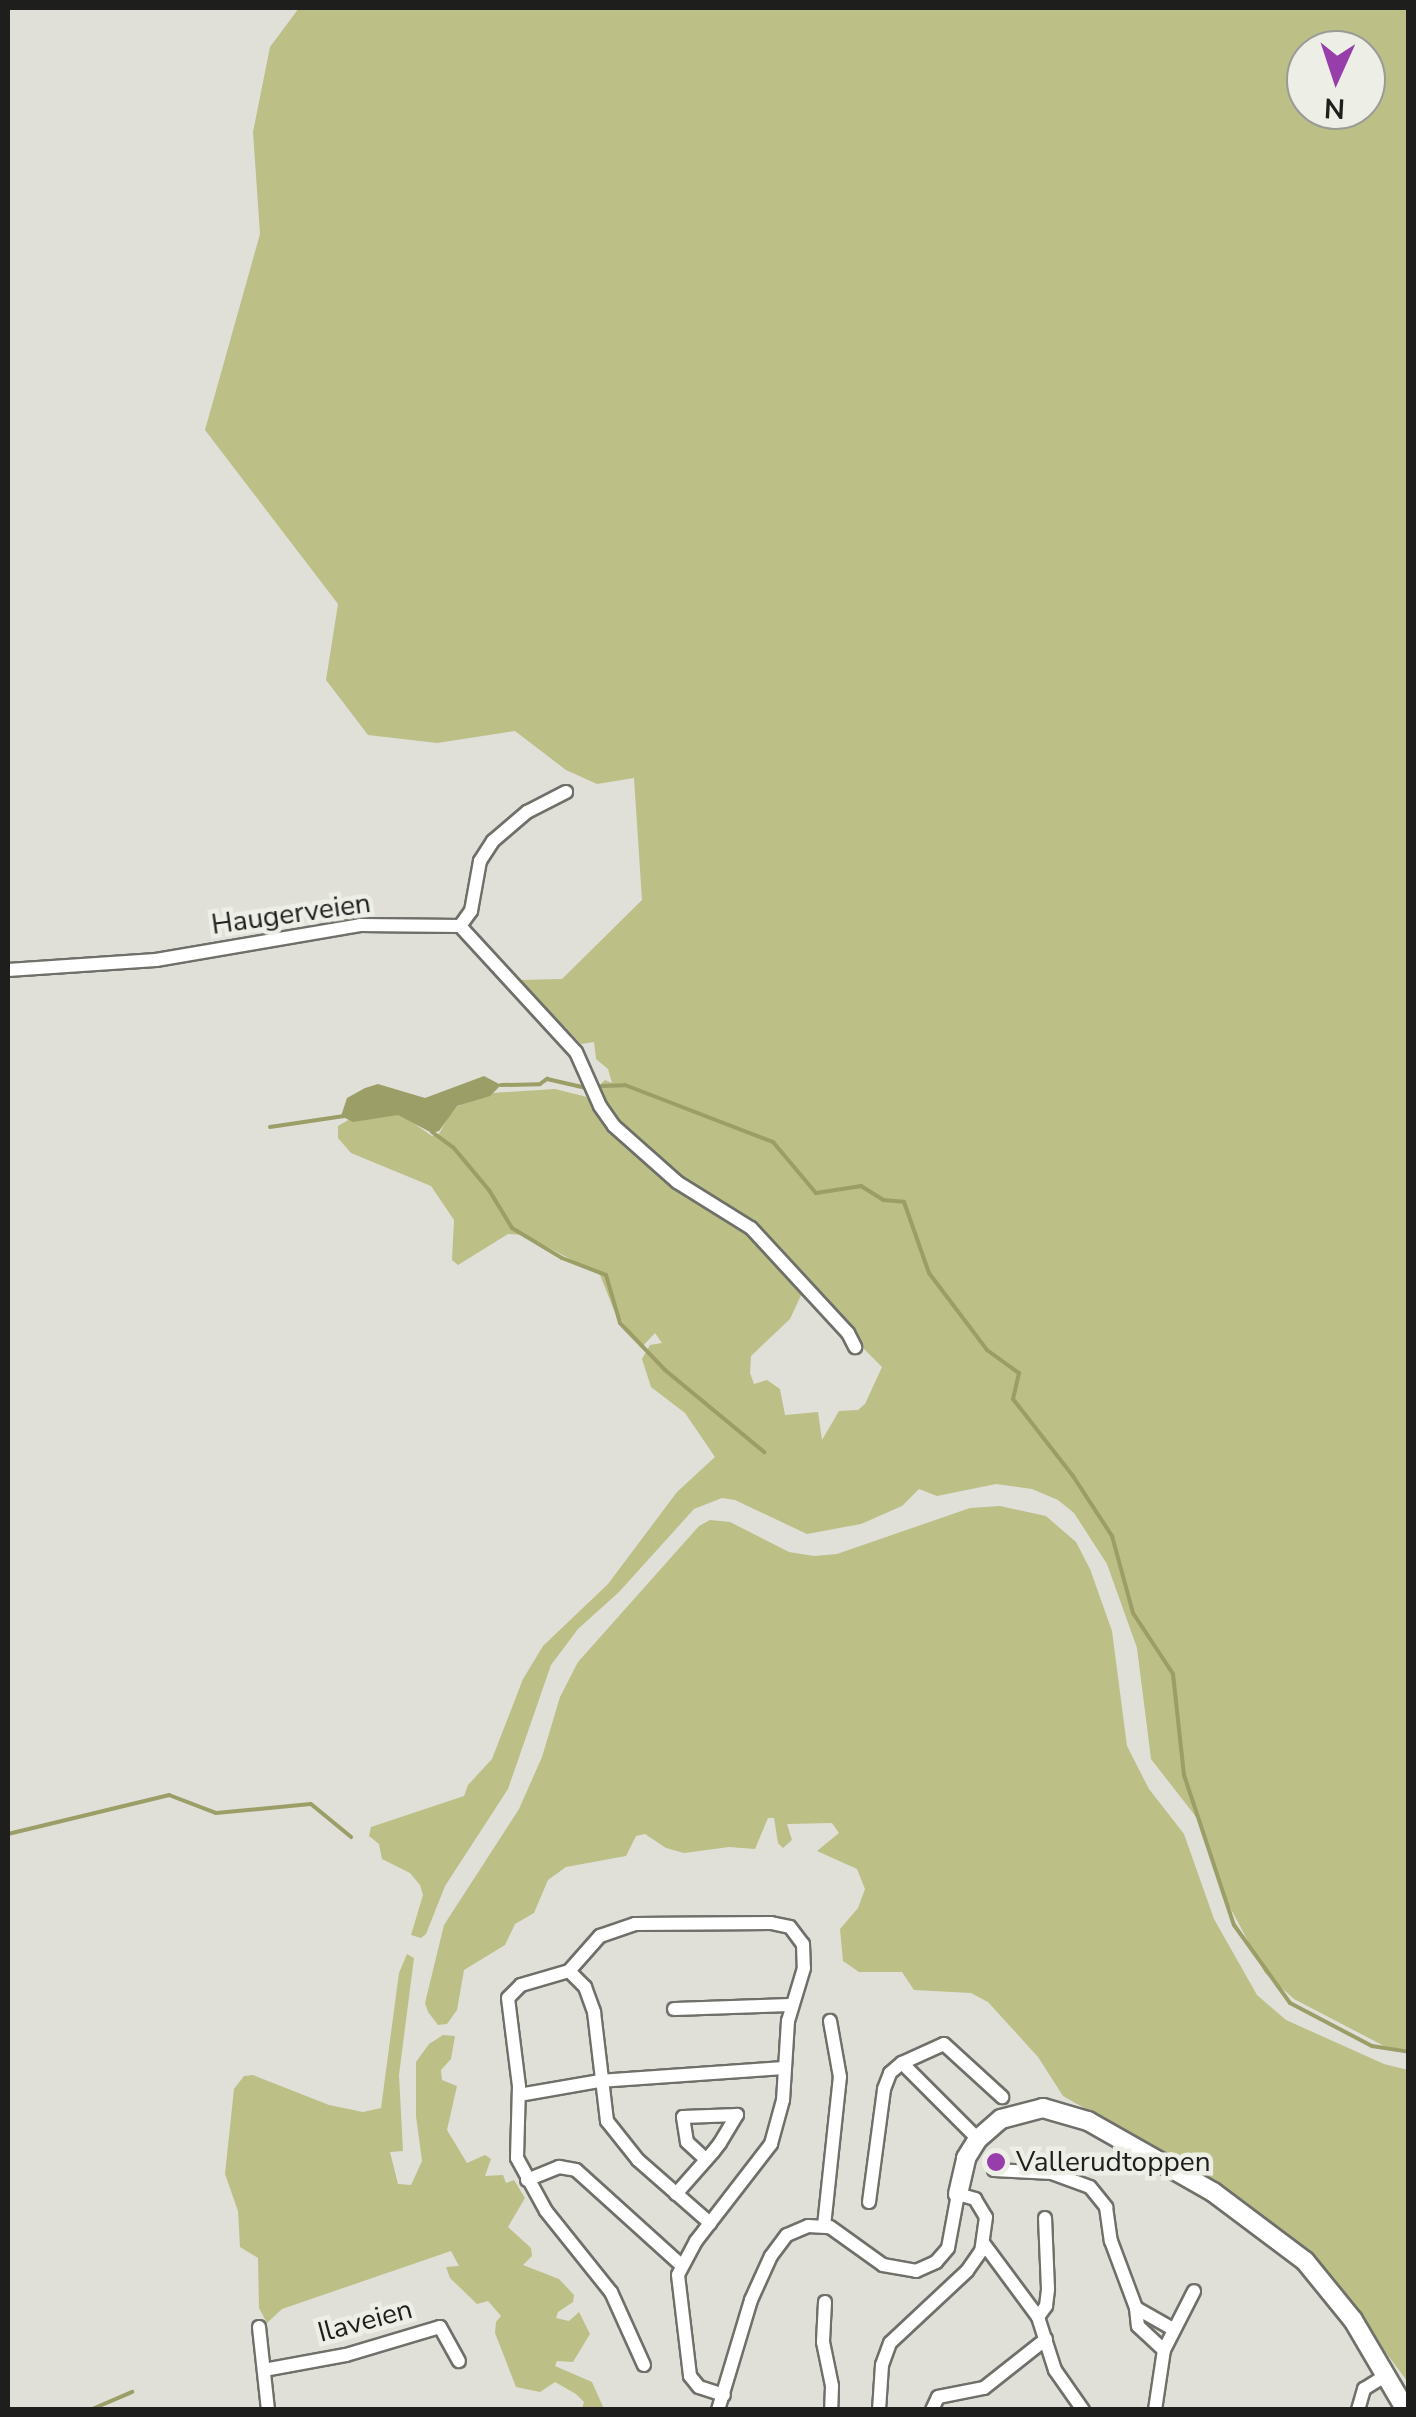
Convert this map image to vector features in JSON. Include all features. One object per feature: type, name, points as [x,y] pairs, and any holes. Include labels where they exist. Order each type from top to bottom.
[{"type":"street","points":[[566,792],[527,812],[494,840],[480,861],[471,911],[460,926],[576,1052],[600,1106],[614,1126],[678,1182],[750,1228],[848,1334],[855,1347]]},
{"type":"street","name":"Haugerveien","points":[[8,970],[156,960],[360,924],[460,926]]},
{"type":"street","points":[[644,2365],[612,2292],[526,2180],[515,2150],[520,2094],[508,1998],[521,1985],[569,1971],[592,1942],[625,1925],[772,1923],[790,1927],[803,1944],[802,1976],[791,2005],[781,2110],[772,2144],[681,2265],[680,2311],[690,2376],[699,2387],[724,2395]]},
{"type":"street","points":[[569,1971],[585,1987],[593,2006],[599,2081],[611,2128],[638,2160],[710,2223]]},
{"type":"street","points":[[674,2010],[791,2005]]},
{"type":"street","points":[[824,2226],[840,2077],[830,2021]]},
{"type":"street","points":[[869,2202],[884,2088],[890,2074],[902,2064],[944,2044],[1002,2097]]},
{"type":"street","points":[[902,2064],[978,2139]]},
{"type":"street","points":[[520,2094],[599,2081],[784,2068]]},
{"type":"street","points":[[718,2410],[745,2316],[772,2256],[794,2231],[824,2226],[843,2233],[883,2266],[916,2270],[936,2262],[948,2248],[962,2165],[978,2139],[1010,2114],[1052,2109],[1088,2121],[1195,2181],[1316,2272],[1354,2320],[1406,2410]]},
{"type":"street","points":[[676,2194],[706,2160],[720,2144],[737,2116],[683,2116],[687,2142],[706,2160]]},
{"type":"street","points":[[526,2180],[552,2169],[576,2170],[681,2265]]},
{"type":"street","points":[[994,2170],[1065,2176],[1098,2194],[1136,2308],[1138,2326],[1164,2350]]},
{"type":"street","points":[[879,2410],[882,2365],[890,2343],[967,2271],[984,2244],[985,2211],[976,2199],[958,2194]]},
{"type":"street","points":[[1038,2317],[1046,2306],[1048,2290],[1045,2218]]},
{"type":"street","points":[[984,2244],[1038,2317],[1055,2370],[1083,2410]]},
{"type":"street","points":[[1155,2410],[1164,2350],[1194,2292]]},
{"type":"street","points":[[825,2302],[823,2342],[832,2386],[831,2410]]},
{"type":"street","points":[[1136,2308],[1173,2329]]},
{"type":"street","points":[[259,2327],[268,2410]]},
{"type":"street","name":"Ilaveien","points":[[264,2370],[346,2355],[440,2328],[459,2361]]},
{"type":"street","points":[[932,2410],[938,2397],[984,2388],[1046,2339]]},
{"type":"street","points":[[1358,2410],[1364,2389],[1386,2375]]},
{"type":"shaded area","points":[[299,8],[1408,8],[1408,2051],[1384,2046],[1294,1999],[1265,1973],[1224,1896],[1200,1822],[1151,1759],[1137,1648],[1107,1564],[1074,1513],[1058,1500],[1032,1489],[996,1484],[937,1496],[919,1489],[902,1506],[861,1524],[807,1534],[735,1500],[722,1498],[694,1509],[619,1592],[578,1629],[551,1665],[508,1789],[445,1886],[426,1934],[421,1938],[411,1935],[423,1895],[420,1885],[410,1873],[382,1859],[379,1844],[369,1836],[371,1827],[464,1796],[468,1785],[492,1759],[523,1679],[543,1646],[608,1584],[677,1492],[715,1457],[685,1413],[651,1387],[642,1359],[650,1345],[662,1343],[655,1333],[641,1348],[614,1310],[600,1275],[525,1235],[508,1234],[458,1265],[452,1260],[454,1220],[431,1186],[351,1153],[338,1138],[338,1126],[357,1115],[396,1111],[432,1136],[439,1134],[453,1108],[492,1093],[555,1089],[587,1097],[605,1080],[612,1083],[608,1069],[596,1059],[594,1042],[581,1044],[520,980],[562,979],[642,900],[634,778],[597,784],[566,770],[515,731],[437,743],[368,735],[326,680],[338,604],[205,430],[260,234],[253,132],[270,47]],"holes":[[[804,1289],[882,1367],[865,1404],[858,1410],[839,1411],[822,1440],[818,1412],[785,1415],[780,1389],[767,1380],[754,1384],[750,1373],[751,1356],[790,1319]]]},
{"type":"shaded area","points":[[484,1076],[501,1085],[490,1096],[457,1106],[439,1131],[432,1133],[398,1115],[353,1122],[341,1116],[347,1098],[378,1084],[425,1098]]},
{"type":"shaded area","points":[[1000,1506],[1046,1516],[1076,1542],[1112,1631],[1127,1746],[1149,1789],[1184,1834],[1214,1919],[1257,1995],[1286,2020],[1384,2064],[1408,2070],[1408,2382],[1321,2267],[1216,2183],[1063,2096],[1038,2057],[988,2002],[971,1993],[914,1990],[902,1972],[859,1972],[843,1961],[840,1929],[858,1908],[865,1889],[857,1869],[817,1851],[839,1833],[832,1823],[787,1824],[792,1840],[783,1848],[778,1843],[774,1818],[768,1818],[755,1849],[729,1847],[684,1853],[666,1848],[645,1834],[636,1836],[626,1856],[566,1867],[548,1880],[534,1913],[515,1924],[505,1945],[464,1970],[457,2010],[447,2024],[438,2025],[428,2012],[425,2003],[444,1925],[519,1809],[542,1757],[560,1697],[578,1662],[699,1526],[710,1520],[730,1522],[789,1552],[814,1556],[837,1554],[970,1508]]},
{"type":"shaded area","points":[[407,1954],[414,1958],[399,2075],[403,2151],[390,2152],[398,2184],[411,2185],[422,2161],[416,2116],[416,2062],[429,2044],[443,2035],[455,2036],[451,2059],[441,2070],[442,2080],[457,2086],[447,2130],[467,2163],[485,2155],[491,2159],[485,2176],[503,2175],[506,2183],[514,2180],[525,2198],[508,2227],[531,2248],[532,2256],[523,2265],[559,2279],[574,2295],[573,2302],[556,2318],[569,2321],[579,2312],[590,2334],[573,2362],[557,2361],[555,2366],[592,2382],[604,2409],[582,2409],[584,2402],[576,2394],[555,2382],[540,2392],[516,2387],[495,2333],[501,2316],[488,2301],[477,2304],[450,2278],[446,2267],[459,2266],[451,2251],[282,2309],[267,2323],[259,2308],[258,2258],[240,2247],[238,2211],[225,2174],[234,2089],[244,2076],[253,2075],[329,2105],[363,2112],[381,2108],[399,1973]]},
{"type":"waterway","points":[[501,1085],[540,1084],[547,1079],[583,1087]]},
{"type":"waterway","points":[[602,1086],[625,1085],[773,1142],[816,1193],[861,1186],[883,1200],[904,1202],[929,1273],[987,1350],[1019,1373],[1013,1399],[1073,1476],[1112,1536],[1133,1613],[1173,1674],[1184,1775],[1234,1925],[1290,2003],[1372,2046],[1408,2052]]},
{"type":"waterway","points":[[270,1127],[344,1116]]},
{"type":"waterway","points":[[432,1132],[453,1147],[489,1190],[512,1228],[562,1258],[606,1275],[620,1323],[665,1370],[764,1452]]},
{"type":"waterway","points":[[8,1834],[169,1795],[216,1813],[311,1804],[351,1837]]},
{"type":"waterway","points":[[90,2410],[132,2392]]},
{"type":"place","name":"Vallerudtoppen","points":[[996,2162]]}]
